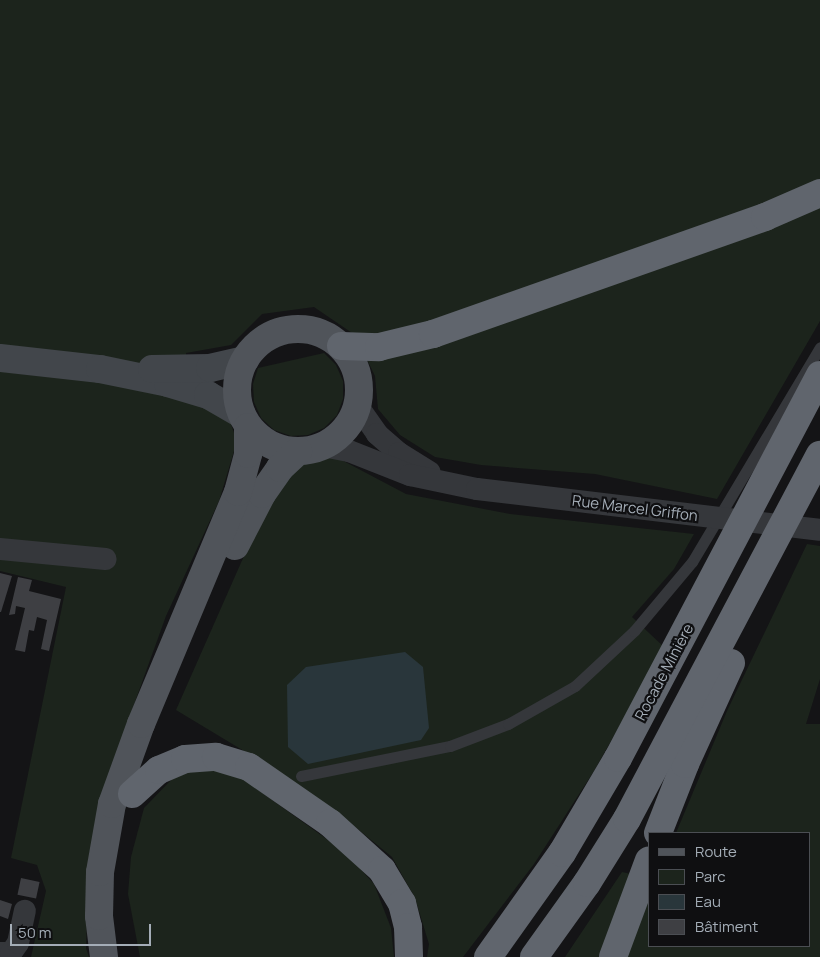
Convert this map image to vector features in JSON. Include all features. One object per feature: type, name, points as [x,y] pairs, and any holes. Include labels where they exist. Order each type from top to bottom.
[{"type":"highway","points":[[341,346],[379,347],[443,331],[765,218],[820,193]]},
{"type":"highway","name":"Rocade Minière","points":[[488,957],[562,853],[618,758],[820,375]]},
{"type":"highway","points":[[534,957],[581,891],[627,819],[820,456]]},
{"type":"highway","points":[[658,832],[692,749],[764,591],[802,488]]},
{"type":"highway","points":[[132,794],[159,770],[184,759],[216,757],[249,767],[350,838],[382,870],[402,903],[408,927],[409,957]]},
{"type":"highway","points":[[613,957],[648,863]]},
{"type":"main road","points":[[104,957],[99,916],[100,872],[112,804],[135,739],[238,492],[248,454],[245,421],[236,391],[245,360],[267,337],[289,329],[321,333],[341,346],[357,373],[357,405],[347,426],[310,449],[272,479],[246,522],[150,742],[122,829],[115,878],[120,957]]},
{"type":"main road","points":[[0,358],[100,369],[192,369],[224,366],[245,360]]},
{"type":"main road","points":[[100,369],[197,392],[245,421],[274,447],[310,449]]},
{"type":"street","name":"Rue Marcel Griffon","points":[[357,405],[368,424],[390,446],[450,483]]},
{"type":"street","name":"Rue Marcel Griffon","points":[[310,449],[349,451],[410,475],[450,483],[638,509],[820,530]]},
{"type":"street","points":[[0,549],[106,559]]},
{"type":"street","points":[[0,953],[11,952],[18,943],[25,911]]},
{"type":"lane","points":[[301,776],[450,746],[508,724],[575,686],[634,631],[692,562],[820,347]]},
{"type":"green space","points":[[0,0],[820,0],[820,321],[717,499],[595,474],[481,465],[435,457],[400,435],[378,409],[375,376],[355,335],[314,307],[262,314],[231,345],[186,353],[187,401],[229,419],[237,441],[219,501],[166,616],[106,782],[89,855],[86,948],[89,957],[31,957],[46,891],[37,865],[11,858],[66,587],[0,571]]},
{"type":"green space","points":[[324,353],[336,365],[343,381],[343,399],[337,415],[324,428],[308,435],[291,436],[274,430],[261,418],[254,402],[253,384],[258,368]]},
{"type":"green space","points":[[334,456],[406,494],[510,514],[694,534],[674,569],[632,617],[664,647],[594,771],[534,864],[463,957],[427,957],[429,944],[415,898],[392,857],[338,813],[264,763],[176,710],[263,513],[290,472],[312,458]]},
{"type":"green space","points":[[807,544],[820,546],[820,679],[806,724],[820,724],[820,957],[565,957],[622,872],[648,878],[648,947],[810,947],[810,832],[676,832],[727,711]]},
{"type":"green space","points":[[218,769],[236,774],[346,853],[374,884],[391,928],[394,957],[140,957],[128,894],[131,857],[144,808],[173,778],[194,770]]},
{"type":"water","points":[[405,652],[423,667],[429,728],[421,740],[308,764],[288,747],[287,685],[306,667]]},
{"type":"building","points":[[0,573],[12,576],[1,612],[0,612]]},
{"type":"building","points":[[18,577],[32,580],[29,591],[61,599],[49,651],[41,649],[47,620],[37,617],[34,631],[29,630],[25,652],[15,650],[25,608],[16,606],[15,614],[9,615]]},
{"type":"building","points":[[21,878],[40,882],[36,899],[17,895]]},
{"type":"building","points":[[0,900],[12,904],[8,919],[0,916]]}]
